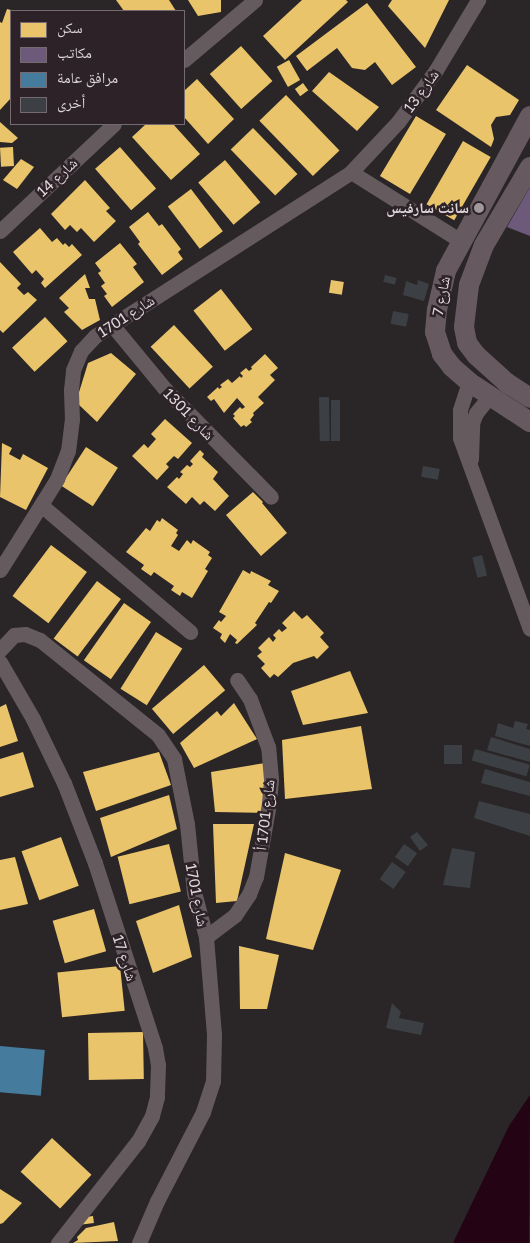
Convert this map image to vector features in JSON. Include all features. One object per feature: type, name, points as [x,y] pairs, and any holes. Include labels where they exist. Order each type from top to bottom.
[{"type":"main road","name":"شارع 7","points":[[530,116],[461,241],[442,280],[435,332],[442,354],[452,367],[469,382],[530,422]]},
{"type":"main road","name":"شارع 7","points":[[530,167],[484,245],[469,285],[464,327],[467,343],[476,355],[507,383],[530,398]]},
{"type":"street","points":[[185,59],[255,0]]},
{"type":"street","name":"شارع 13","points":[[350,172],[398,122],[436,70],[478,0]]},
{"type":"street","name":"شارع 14","points":[[0,231],[113,125]]},
{"type":"street","points":[[350,172],[461,241]]},
{"type":"street","name":"شارع 1701","points":[[0,570],[57,479],[68,451],[72,420],[71,390],[73,370],[81,351],[95,336],[350,172]]},
{"type":"street","name":"شارع 1301","points":[[113,326],[165,390],[271,497]]},
{"type":"street","points":[[469,382],[462,397],[459,425],[460,438],[530,629]]},
{"type":"street","points":[[507,383],[530,390]]},
{"type":"street","points":[[471,468],[472,423],[476,413],[490,396]]},
{"type":"street","points":[[41,505],[190,632]]},
{"type":"street","name":"شارع 1701","points":[[0,650],[14,636],[25,634],[40,640],[82,672],[165,743],[174,759],[187,824],[194,892],[206,937],[214,1035],[213,1081],[204,1112],[156,1201],[139,1243]]},
{"type":"street","name":"شارع 17","points":[[0,662],[33,719],[64,783],[95,863],[155,1048],[158,1065],[157,1097],[152,1116],[138,1141],[58,1243]]},
{"type":"street","name":"شارع 1701 أ","points":[[206,937],[235,915],[249,894],[256,877],[269,803],[271,779],[268,747],[250,699],[238,680]]},
{"type":"shaded area","points":[[530,1095],[529,1243],[453,1243],[509,1126]]},
{"type":"building: سكن","points":[[116,0],[169,0],[175,10],[123,10]]},
{"type":"building: سكن","points":[[188,0],[221,0],[221,12],[198,16]]},
{"type":"building: سكن","points":[[302,0],[346,0],[348,2],[285,60],[263,36]]},
{"type":"building: سكن","points":[[392,0],[449,0],[425,48],[388,6]]},
{"type":"building: سكن","points":[[367,3],[416,67],[392,85],[375,62],[365,70],[352,68],[337,48],[307,71],[296,56]]},
{"type":"building: سكن","points":[[7,9],[11,10],[10,99],[0,110],[0,22],[2,23]]},
{"type":"building: سكن","points":[[241,46],[272,81],[241,109],[210,74]]},
{"type":"building: سكن","points":[[289,60],[300,80],[288,87],[277,67]]},
{"type":"building: سكن","points":[[467,65],[519,100],[510,115],[496,117],[491,125],[494,139],[491,147],[436,110]]},
{"type":"building: سكن","points":[[329,72],[379,107],[357,131],[312,91]]},
{"type":"building: سكن","points":[[197,79],[234,119],[208,144],[185,118],[185,90]]},
{"type":"building: سكن","points":[[303,83],[308,90],[300,96],[295,89]]},
{"type":"building: سكن","points":[[286,95],[339,150],[313,176],[259,121]]},
{"type":"building: سكن","points":[[416,116],[446,134],[410,194],[380,176]]},
{"type":"building: سكن","points":[[0,122],[18,138],[12,143],[0,142]]},
{"type":"building: سكن","points":[[145,125],[174,125],[200,154],[171,180],[132,137]]},
{"type":"building: سكن","points":[[253,128],[297,174],[275,196],[231,150]]},
{"type":"building: سكن","points":[[463,141],[491,157],[454,220],[426,204]]},
{"type":"building: سكن","points":[[13,147],[14,166],[1,167],[0,148]]},
{"type":"building: سكن","points":[[120,147],[156,189],[131,210],[95,169]]},
{"type":"building: سكن","points":[[21,159],[34,167],[17,189],[3,180]]},
{"type":"building: سكن","points":[[225,160],[260,202],[234,225],[198,182]]},
{"type":"building: سكن","points":[[85,180],[110,208],[106,211],[116,221],[94,242],[81,228],[77,232],[70,225],[65,230],[51,214]]},
{"type":"building: سكن","points":[[191,189],[223,231],[200,249],[168,206]]},
{"type":"building: سكن","points":[[148,212],[159,226],[162,224],[181,249],[178,252],[183,259],[162,275],[138,244],[140,242],[129,227]]},
{"type":"building: سكن","points":[[40,228],[52,242],[57,238],[63,245],[65,243],[69,247],[72,244],[82,255],[45,288],[41,283],[44,279],[36,270],[32,274],[13,252]]},
{"type":"building: سكن","points":[[120,243],[137,264],[133,267],[144,282],[112,307],[104,296],[107,294],[101,286],[105,283],[98,273],[101,271],[95,263]]},
{"type":"building: سكن","points":[[0,262],[21,284],[17,288],[24,295],[28,292],[37,300],[3,333],[0,330]]},
{"type":"building: سكن","points":[[85,274],[90,288],[85,288],[89,299],[95,299],[100,320],[82,330],[64,312],[69,308],[59,298]]},
{"type":"building: سكن","points":[[331,280],[344,282],[342,295],[329,293]]},
{"type":"building: سكن","points":[[221,289],[252,329],[225,351],[193,311]]},
{"type":"building: سكن","points":[[45,317],[68,341],[35,372],[12,348]]},
{"type":"building: سكن","points":[[174,325],[213,367],[189,389],[151,347]]},
{"type":"building: سكن","points":[[111,353],[136,374],[97,422],[76,402],[88,363]]},
{"type":"building: سكن","points":[[265,354],[278,368],[270,375],[275,380],[258,397],[264,403],[253,413],[254,415],[250,420],[252,422],[246,427],[244,425],[241,427],[233,418],[235,416],[233,414],[240,407],[242,409],[245,407],[237,398],[224,413],[214,399],[211,401],[207,397],[218,387],[219,389],[222,387],[220,385],[228,379],[232,383],[240,376],[241,378],[243,376],[240,373],[246,368],[249,371],[252,369],[251,367]]},
{"type":"building: سكن","points":[[165,419],[192,443],[178,459],[174,456],[166,464],[169,467],[157,480],[132,456],[144,444],[148,448],[156,439],[151,434]]},
{"type":"building: سكن","points":[[2,443],[12,448],[9,454],[20,460],[23,454],[48,468],[26,510],[0,497]]},
{"type":"building: سكن","points":[[86,447],[118,468],[93,506],[61,486]]},
{"type":"building: سكن","points":[[200,450],[204,454],[202,457],[218,472],[213,479],[229,496],[215,511],[204,501],[200,505],[192,497],[186,504],[167,487],[177,477],[179,479],[183,474],[180,472],[187,465],[190,467],[193,464],[190,461]]},
{"type":"building: سكن","points":[[253,492],[287,533],[261,556],[226,515]]},
{"type":"building: سكن","points":[[162,518],[178,530],[176,533],[178,535],[171,546],[179,551],[187,540],[191,544],[193,540],[210,552],[208,555],[212,558],[205,569],[208,571],[192,598],[182,592],[180,596],[171,590],[174,586],[154,572],[151,576],[141,569],[144,565],[126,552],[146,528],[150,531],[157,520],[160,522]]},
{"type":"building: سكن","points":[[51,545],[87,572],[48,623],[12,596]]},
{"type":"building: سكن","points":[[243,570],[250,574],[251,571],[271,581],[268,585],[279,591],[255,623],[257,625],[237,644],[235,643],[237,640],[230,634],[225,643],[220,638],[222,634],[213,628],[219,620],[221,622],[226,616],[219,612]]},
{"type":"building: سكن","points":[[97,581],[121,599],[78,657],[54,639]]},
{"type":"building: سكن","points":[[124,603],[151,622],[111,679],[84,660]]},
{"type":"building: سكن","points":[[294,611],[302,619],[307,615],[324,633],[320,637],[329,647],[317,659],[314,656],[293,663],[278,677],[274,674],[270,678],[261,668],[265,664],[257,656],[262,652],[258,648],[269,637],[273,642],[276,638],[273,635],[279,629],[282,632],[287,628],[282,623]]},
{"type":"building: سكن","points":[[156,632],[182,648],[147,705],[120,689]]},
{"type":"building: سكن","points":[[204,665],[225,690],[173,734],[152,709]]},
{"type":"building: سكن","points":[[350,671],[368,713],[303,725],[291,691]]},
{"type":"building: سكن","points":[[234,703],[257,739],[194,768],[180,743],[217,711],[221,716]]},
{"type":"building: سكن","points":[[6,704],[18,741],[0,747],[0,707]]},
{"type":"building: سكن","points":[[361,726],[372,789],[285,799],[282,740]]},
{"type":"building: سكن","points":[[23,752],[34,787],[0,797],[0,759]]},
{"type":"building: سكن","points":[[159,752],[171,785],[96,811],[83,772]]},
{"type":"building: سكن","points":[[265,763],[263,813],[215,812],[211,772]]},
{"type":"building: سكن","points":[[169,795],[177,829],[111,857],[100,818]]},
{"type":"building: سكن","points":[[213,824],[254,824],[237,901],[216,903]]},
{"type":"building: سكن","points":[[61,837],[79,886],[39,900],[22,851]]},
{"type":"building: سكن","points":[[169,844],[181,892],[129,904],[118,857]]},
{"type":"building: سكن","points":[[285,853],[341,870],[313,950],[266,939]]},
{"type":"building: سكن","points":[[15,857],[28,904],[0,910],[0,860]]},
{"type":"building: سكن","points":[[179,905],[192,957],[153,973],[136,921]]},
{"type":"building: سكن","points":[[94,909],[106,951],[65,963],[53,921]]},
{"type":"building: سكن","points":[[239,946],[279,955],[267,1009],[240,1009]]},
{"type":"building: سكن","points":[[120,966],[125,1011],[62,1017],[57,973]]},
{"type":"building: سكن","points":[[143,1032],[144,1079],[89,1080],[88,1033]]},
{"type":"building: سكن","points":[[52,1138],[91,1175],[60,1208],[21,1172]]},
{"type":"building: سكن","points":[[0,1189],[22,1203],[0,1224]]},
{"type":"building: سكن","points":[[93,1216],[94,1223],[82,1225],[81,1218]]},
{"type":"building: سكن","points":[[114,1222],[118,1241],[73,1243],[78,1240],[77,1237],[86,1228]]},
{"type":"building: مكاتب","points":[[530,187],[530,236],[507,227]]},
{"type":"building: مرافق عامة","points":[[0,1046],[45,1050],[41,1096],[0,1092]]},
{"type":"building: أخرى","points":[[385,275],[397,278],[395,285],[383,282]]},
{"type":"building: أخرى","points":[[418,280],[429,284],[424,301],[403,295],[406,281],[417,285]]},
{"type":"building: أخرى","points":[[393,311],[409,314],[406,327],[391,324]]},
{"type":"building: أخرى","points":[[319,397],[329,397],[330,441],[320,441]]},
{"type":"building: أخرى","points":[[331,400],[340,400],[340,441],[331,441]]},
{"type":"building: أخرى","points":[[423,466],[440,469],[438,480],[421,477]]},
{"type":"building: أخرى","points":[[482,555],[487,575],[477,578],[472,557]]},
{"type":"building: أخرى","points":[[515,721],[528,724],[526,729],[530,730],[530,746],[495,736],[498,723],[513,728]]},
{"type":"building: أخرى","points":[[491,737],[530,749],[530,762],[487,750]]},
{"type":"building: أخرى","points":[[444,745],[462,745],[462,764],[444,764]]},
{"type":"building: أخرى","points":[[475,749],[530,765],[526,776],[472,761]]},
{"type":"building: أخرى","points":[[485,769],[530,782],[530,796],[481,783]]},
{"type":"building: أخرى","points":[[479,801],[530,814],[530,836],[474,818]]},
{"type":"building: أخرى","points":[[417,832],[428,845],[420,851],[410,837]]},
{"type":"building: أخرى","points":[[404,844],[417,853],[408,866],[395,857]]},
{"type":"building: أخرى","points":[[452,848],[475,852],[470,888],[443,885]]},
{"type":"building: أخرى","points":[[392,862],[406,872],[393,889],[380,879]]},
{"type":"building: أخرى","points":[[392,1003],[401,1012],[399,1018],[424,1023],[421,1035],[386,1028]]},
{"type":"place","name":"سانت سارفيس","points":[[479,208]]}]
